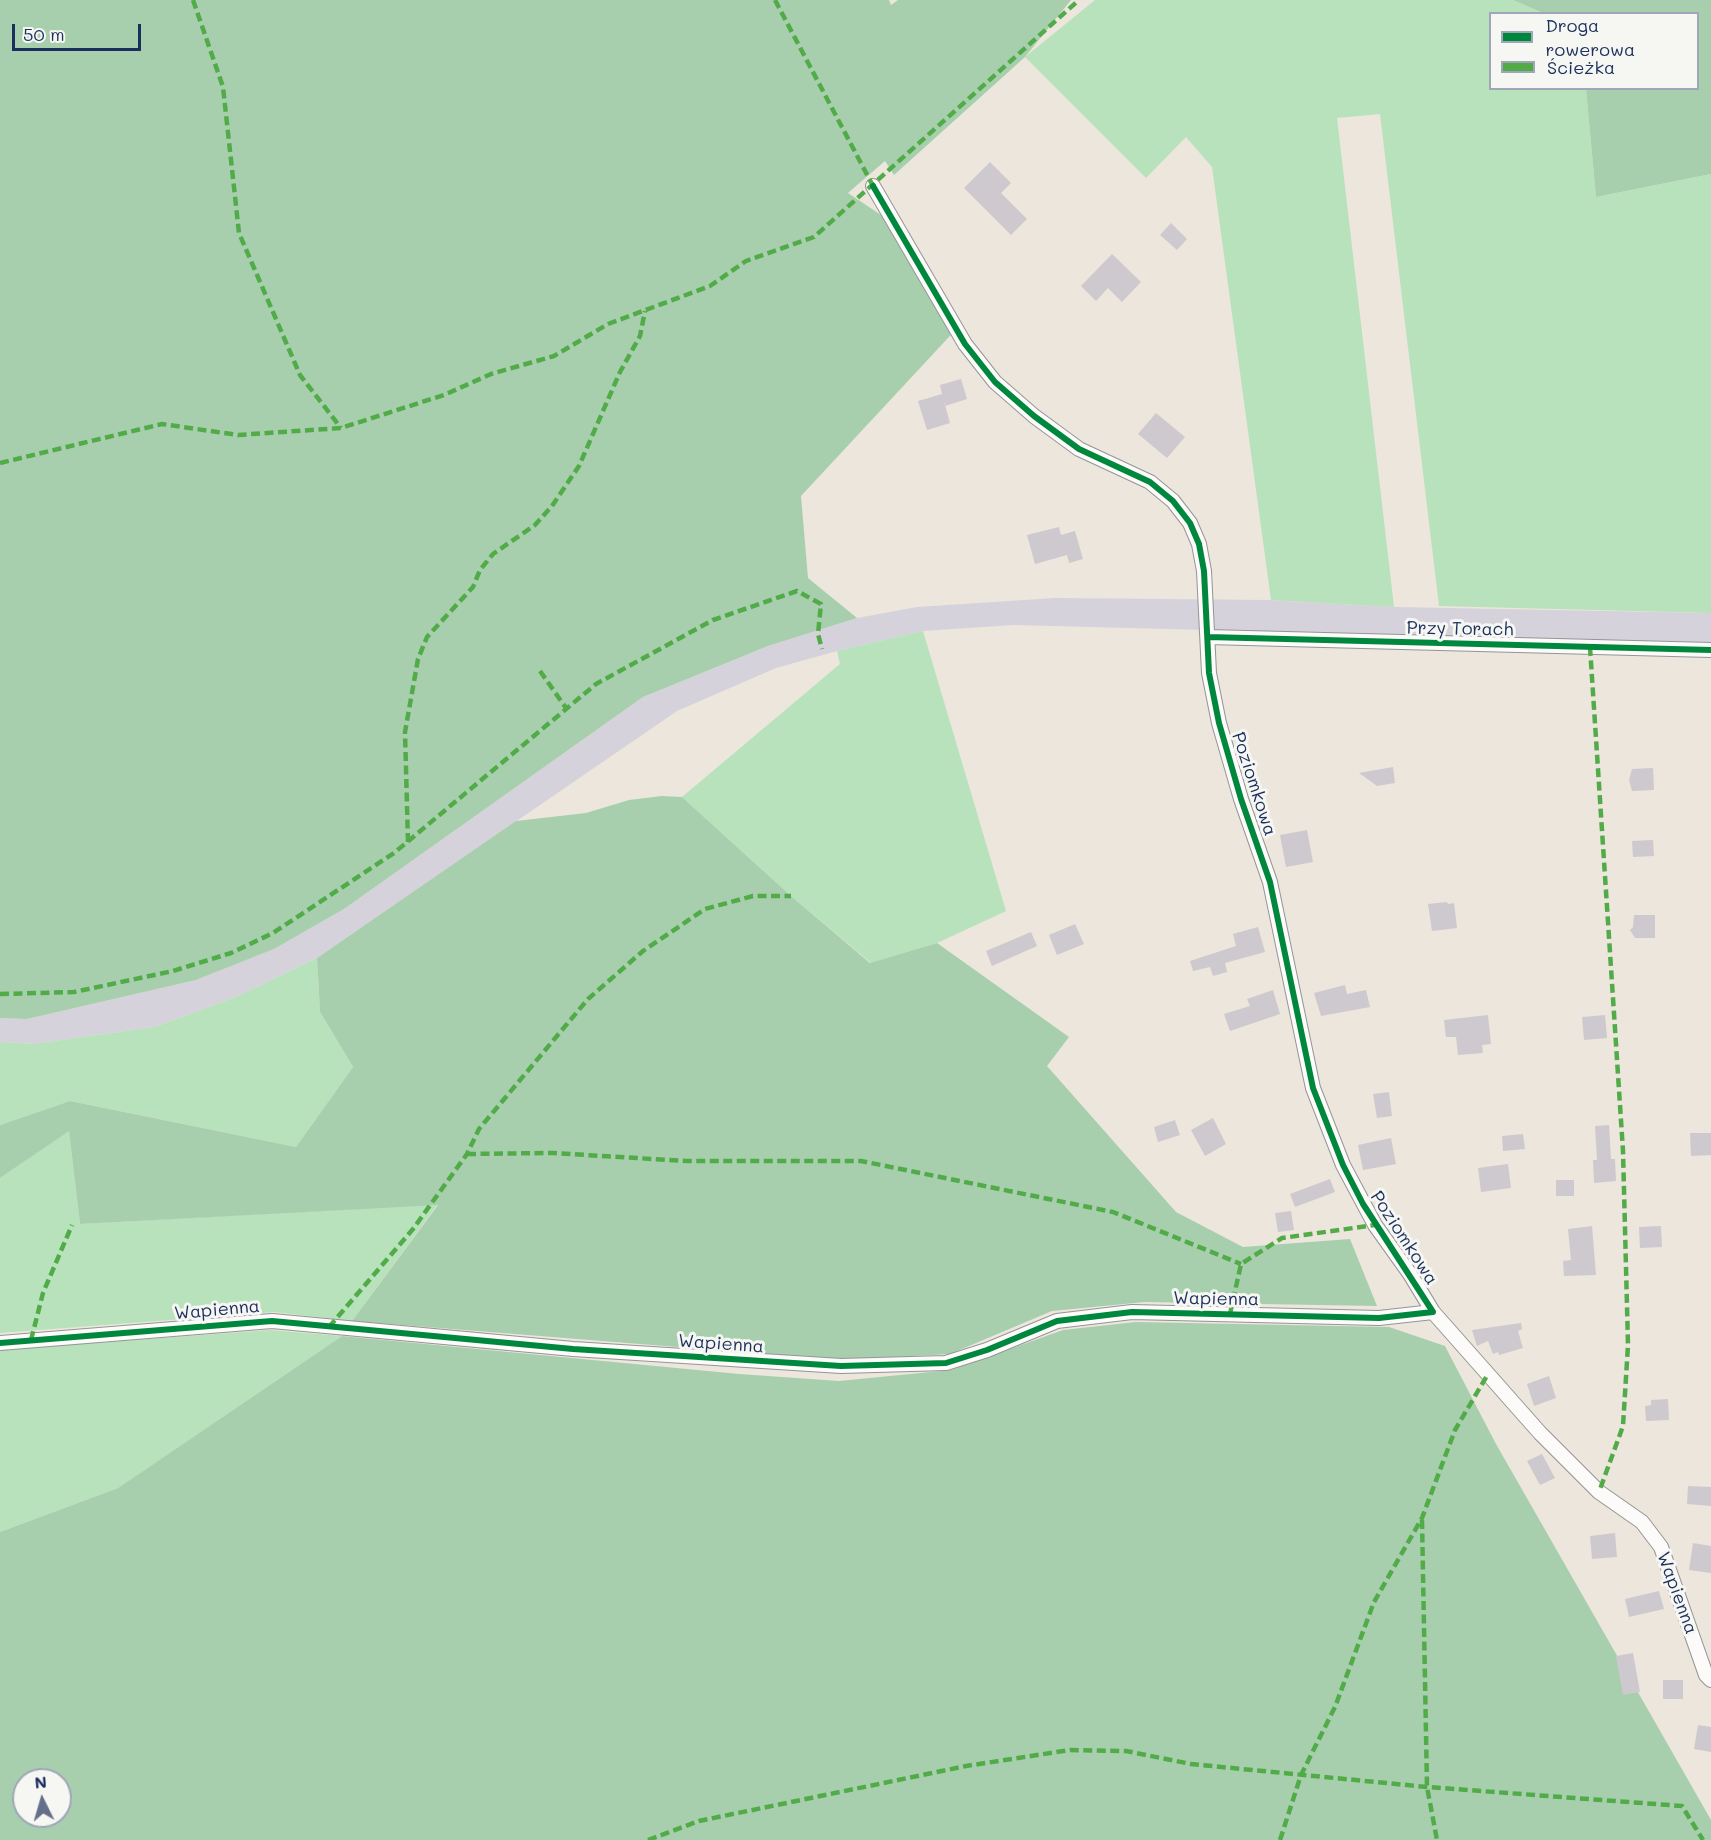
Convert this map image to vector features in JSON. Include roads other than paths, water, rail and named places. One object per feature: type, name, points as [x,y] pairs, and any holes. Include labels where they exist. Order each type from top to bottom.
[{"type":"street","name":"Poziomkowa","points":[[873,186],[965,344],[995,382],[1034,416],[1079,448],[1150,482],[1179,508],[1190,523],[1199,544],[1204,571],[1209,673],[1219,723],[1241,799],[1270,882],[1313,1088],[1343,1165],[1363,1204],[1434,1312]]},
{"type":"street","name":"Przy Torach","points":[[1208,637],[1711,650]]},
{"type":"street","name":"Wapienna","points":[[0,1343],[272,1321],[561,1348],[841,1366],[946,1363],[987,1350],[1057,1321],[1131,1312],[1379,1318],[1416,1316],[1434,1312],[1540,1433],[1587,1481],[1642,1522],[1661,1547],[1706,1675],[1711,1680]]}]
